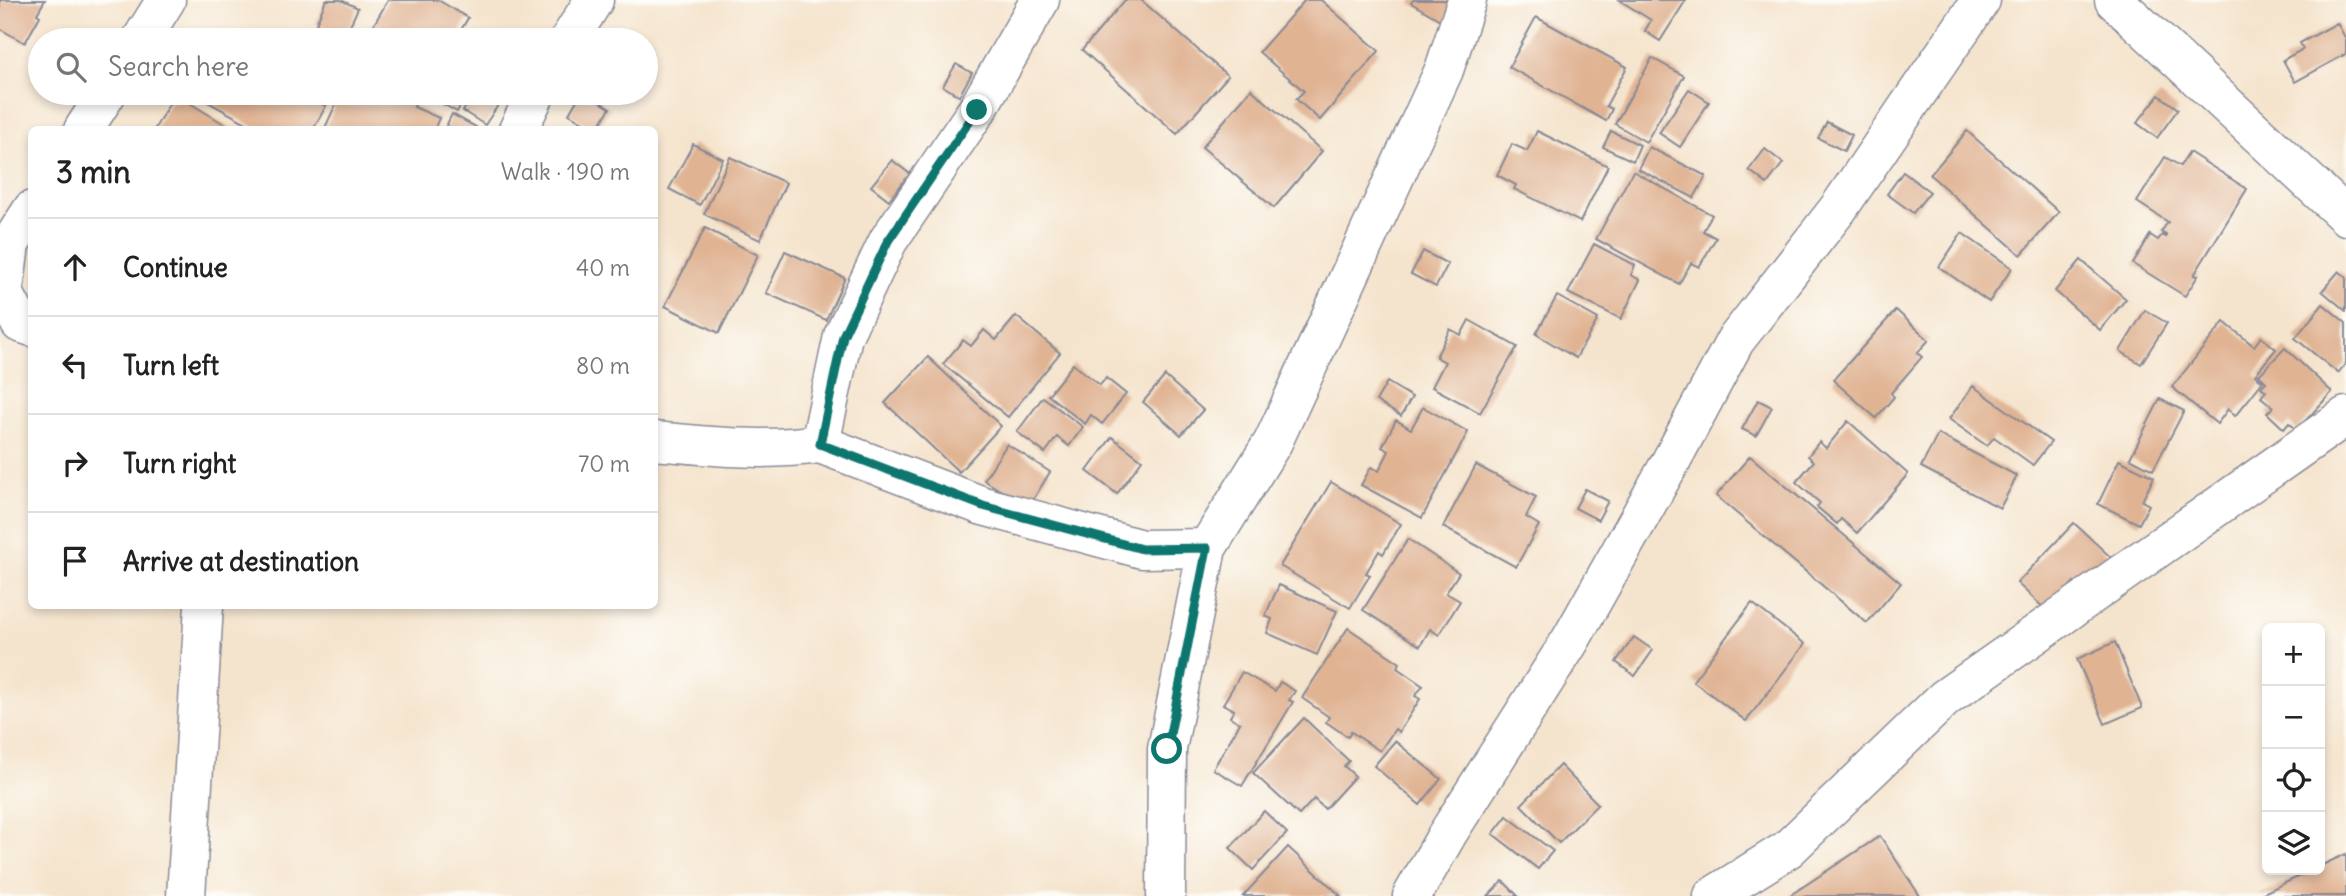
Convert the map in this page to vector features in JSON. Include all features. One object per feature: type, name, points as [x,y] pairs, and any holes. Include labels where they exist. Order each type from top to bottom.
[{"type":"street","points":[[148,28],[166,0]]},
{"type":"street","points":[[576,28],[594,0]]},
{"type":"street","points":[[820,444],[843,336],[888,241],[977,110],[1040,0]]},
{"type":"street","points":[[1166,896],[1167,749],[1207,548],[1273,442],[1444,70],[1467,0]]},
{"type":"street","points":[[1412,896],[1448,833],[1570,641],[1670,464],[1735,341],[1838,209],[1981,0]]},
{"type":"street","points":[[2114,0],[2346,216]]},
{"type":"street","points":[[86,126],[99,105]]},
{"type":"street","points":[[520,126],[530,105]]},
{"type":"street","points":[[28,216],[10,244],[4,293],[20,323],[28,326]]},
{"type":"street","points":[[1713,896],[1788,849],[1945,698],[2346,416]]},
{"type":"street","points":[[658,441],[728,448],[820,444],[983,506],[1142,549],[1207,548]]},
{"type":"street","points":[[186,896],[204,609]]},
{"type":"building","points":[[0,0],[45,0],[33,28],[28,28],[25,43],[0,29]]},
{"type":"building","points":[[326,0],[341,0],[358,8],[349,28],[325,28],[316,24]]},
{"type":"building","points":[[388,0],[438,0],[468,18],[462,28],[372,28]]},
{"type":"building","points":[[1125,0],[1141,0],[1228,76],[1177,134],[1082,50]]},
{"type":"building","points":[[1305,0],[1321,0],[1379,51],[1320,120],[1296,99],[1304,91],[1259,52]]},
{"type":"building","points":[[1413,0],[1462,0],[1449,25],[1411,3]]},
{"type":"building","points":[[1619,0],[1686,0],[1660,41],[1645,31],[1651,20]]},
{"type":"building","points":[[1536,17],[1627,67],[1606,106],[1612,109],[1606,121],[1509,67]]},
{"type":"building","points":[[2337,23],[2346,39],[2346,54],[2295,82],[2283,60],[2303,49],[2300,43]]},
{"type":"building","points":[[1652,58],[1684,76],[1646,142],[1615,124]]},
{"type":"building","points":[[956,64],[972,73],[959,96],[943,86]]},
{"type":"building","points":[[1251,89],[1322,151],[1274,208],[1202,147]]},
{"type":"building","points":[[1689,89],[1709,102],[1680,147],[1659,133]]},
{"type":"building","points":[[2159,95],[2178,109],[2157,138],[2137,123]]},
{"type":"building","points":[[169,105],[193,105],[227,126],[156,126]]},
{"type":"building","points":[[213,105],[326,106],[315,126],[252,126]]},
{"type":"building","points":[[335,105],[415,105],[414,107],[439,118],[436,126],[326,126]]},
{"type":"building","points":[[444,105],[461,105],[457,112]]},
{"type":"building","points":[[467,105],[498,105],[485,125],[463,111]]},
{"type":"building","points":[[574,105],[605,105],[610,108],[599,126],[590,126],[569,114]]},
{"type":"building","points":[[452,114],[474,126],[446,126]]},
{"type":"building","points":[[1827,122],[1852,135],[1844,151],[1818,138]]},
{"type":"building","points":[[1537,131],[1608,166],[1580,222],[1514,189],[1516,185],[1497,175],[1512,144],[1527,151]]},
{"type":"building","points":[[1611,131],[1640,145],[1633,161],[1603,147]]},
{"type":"building","points":[[1967,131],[2059,212],[2021,255],[1930,175]]},
{"type":"building","points":[[693,144],[723,159],[700,205],[669,189]]},
{"type":"building","points":[[1649,147],[1706,176],[1694,198],[1638,169]]},
{"type":"building","points":[[1765,149],[1783,163],[1767,184],[1749,170]]},
{"type":"building","points":[[2189,152],[2247,189],[2194,275],[2198,276],[2185,296],[2133,264],[2150,235],[2158,240],[2162,235],[2166,237],[2161,232],[2168,222],[2137,202],[2165,157],[2180,166]]},
{"type":"building","points":[[730,157],[786,183],[760,240],[704,214]]},
{"type":"building","points":[[892,160],[910,174],[889,200],[871,186]]},
{"type":"building","points":[[1633,171],[1712,215],[1703,231],[1716,238],[1699,267],[1691,263],[1679,284],[1596,239]]},
{"type":"building","points":[[1903,172],[1930,192],[1913,213],[1887,194]]},
{"type":"building","points":[[705,228],[758,255],[719,333],[665,306]]},
{"type":"building","points":[[1962,233],[2012,268],[1989,302],[1939,267]]},
{"type":"building","points":[[1594,244],[1635,265],[1631,275],[1640,280],[1621,319],[1568,293]]},
{"type":"building","points":[[785,251],[845,278],[826,320],[766,293]]},
{"type":"building","points":[[1423,251],[1448,264],[1436,287],[1411,274]]},
{"type":"building","points":[[2081,260],[2126,299],[2100,330],[2055,291]]},
{"type":"building","points":[[2339,271],[2346,277],[2346,311],[2322,291]]},
{"type":"building","points":[[1557,296],[1598,319],[1576,358],[1536,334]]},
{"type":"building","points":[[2323,304],[2346,323],[2346,363],[2338,373],[2295,338]]},
{"type":"building","points":[[1896,310],[1929,340],[1917,353],[1922,357],[1891,393],[1894,397],[1876,418],[1833,380]]},
{"type":"building","points":[[2145,310],[2167,323],[2141,364],[2120,351]]},
{"type":"building","points":[[1016,316],[1060,353],[1008,417],[943,364],[963,340],[971,346],[984,330],[996,340]]},
{"type":"building","points":[[1469,320],[1517,347],[1480,413],[1432,387],[1445,362],[1436,357],[1450,329],[1461,335]]},
{"type":"building","points":[[2224,322],[2254,346],[2261,337],[2276,349],[2255,375],[2263,381],[2249,399],[2235,416],[2228,409],[2217,424],[2172,387]]},
{"type":"building","points":[[2285,348],[2332,392],[2297,430],[2289,423],[2284,429],[2267,413],[2273,407],[2261,397],[2266,391],[2261,387],[2266,382],[2259,375]]},
{"type":"building","points":[[928,357],[1001,426],[959,472],[885,403]]},
{"type":"building","points":[[1073,364],[1100,385],[1106,378],[1126,394],[1102,424],[1091,415],[1085,424],[1048,395]]},
{"type":"building","points":[[1165,376],[1203,410],[1181,435],[1143,402]]},
{"type":"building","points":[[1387,382],[1412,397],[1401,416],[1376,401]]},
{"type":"building","points":[[1973,386],[2051,442],[2033,465],[1994,437],[1987,446],[1949,419]]},
{"type":"building","points":[[1043,397],[1083,427],[1069,446],[1057,437],[1045,453],[1017,432]]},
{"type":"building","points":[[2160,399],[2184,411],[2153,470],[2130,458]]},
{"type":"building","points":[[1758,400],[1772,407],[1756,436],[1742,429]]},
{"type":"building","points":[[1423,407],[1468,432],[1422,518],[1361,485],[1371,467],[1379,471],[1389,451],[1382,447],[1396,420],[1411,429]]},
{"type":"building","points":[[1848,421],[1908,474],[1857,533],[1841,519],[1837,524],[1817,507],[1820,503],[1796,482],[1814,461],[1808,456],[1819,442],[1826,448]]},
{"type":"building","points":[[1938,434],[2017,476],[2000,508],[1921,467]]},
{"type":"building","points":[[1112,437],[1142,460],[1117,494],[1087,471]]},
{"type":"building","points":[[1007,444],[1050,472],[1028,508],[984,480]]},
{"type":"building","points":[[1750,456],[1901,583],[1867,623],[1716,496]]},
{"type":"building","points":[[2119,460],[2154,477],[2142,501],[2149,505],[2139,524],[2098,504]]},
{"type":"building","points":[[1476,465],[1536,497],[1526,517],[1539,525],[1516,567],[1443,527]]},
{"type":"building","points":[[1331,482],[1401,524],[1383,554],[1379,551],[1366,573],[1370,575],[1350,608],[1280,566]]},
{"type":"building","points":[[1585,489],[1608,501],[1598,520],[1575,508]]},
{"type":"building","points":[[2074,523],[2118,564],[2088,595],[2074,582],[2047,611],[2017,583]]},
{"type":"building","points":[[1408,539],[1459,573],[1446,593],[1460,601],[1439,635],[1430,629],[1420,646],[1363,610]]},
{"type":"building","points":[[1279,585],[1337,611],[1317,655],[1267,633],[1272,619],[1265,616]]},
{"type":"building","points":[[1752,603],[1805,644],[1746,721],[1693,681]]},
{"type":"building","points":[[1348,628],[1400,663],[1397,668],[1423,686],[1415,696],[1420,699],[1399,732],[1395,729],[1380,751],[1351,732],[1348,737],[1326,722],[1329,717],[1302,698]]},
{"type":"building","points":[[1634,637],[1653,650],[1635,676],[1616,662]]},
{"type":"building","points":[[2115,642],[2142,708],[2105,724],[2077,659]]},
{"type":"building","points":[[1242,672],[1275,691],[1280,682],[1295,691],[1289,700],[1293,702],[1242,786],[1213,769],[1240,723],[1230,717],[1234,710],[1223,704]]},
{"type":"building","points":[[1304,718],[1349,761],[1344,766],[1355,776],[1325,809],[1314,799],[1299,815],[1253,773]]},
{"type":"building","points":[[1395,741],[1441,779],[1420,805],[1374,766]]},
{"type":"building","points":[[1560,765],[1598,804],[1559,843],[1521,805]]},
{"type":"building","points":[[1264,811],[1287,833],[1253,870],[1230,848]]},
{"type":"building","points":[[1507,816],[1553,851],[1538,869],[1493,834]]},
{"type":"building","points":[[1880,836],[1920,896],[1789,896]]},
{"type":"building","points":[[1288,847],[1341,896],[1243,896]]},
{"type":"building","points":[[2346,854],[2346,896],[2257,896],[2302,875],[2325,875],[2325,864]]},
{"type":"building","points":[[1503,881],[1518,896],[1488,896]]},
{"type":"route","points":[[977,110],[888,241],[843,336],[820,444],[983,506],[1142,549],[1207,548],[1167,749]]}]
